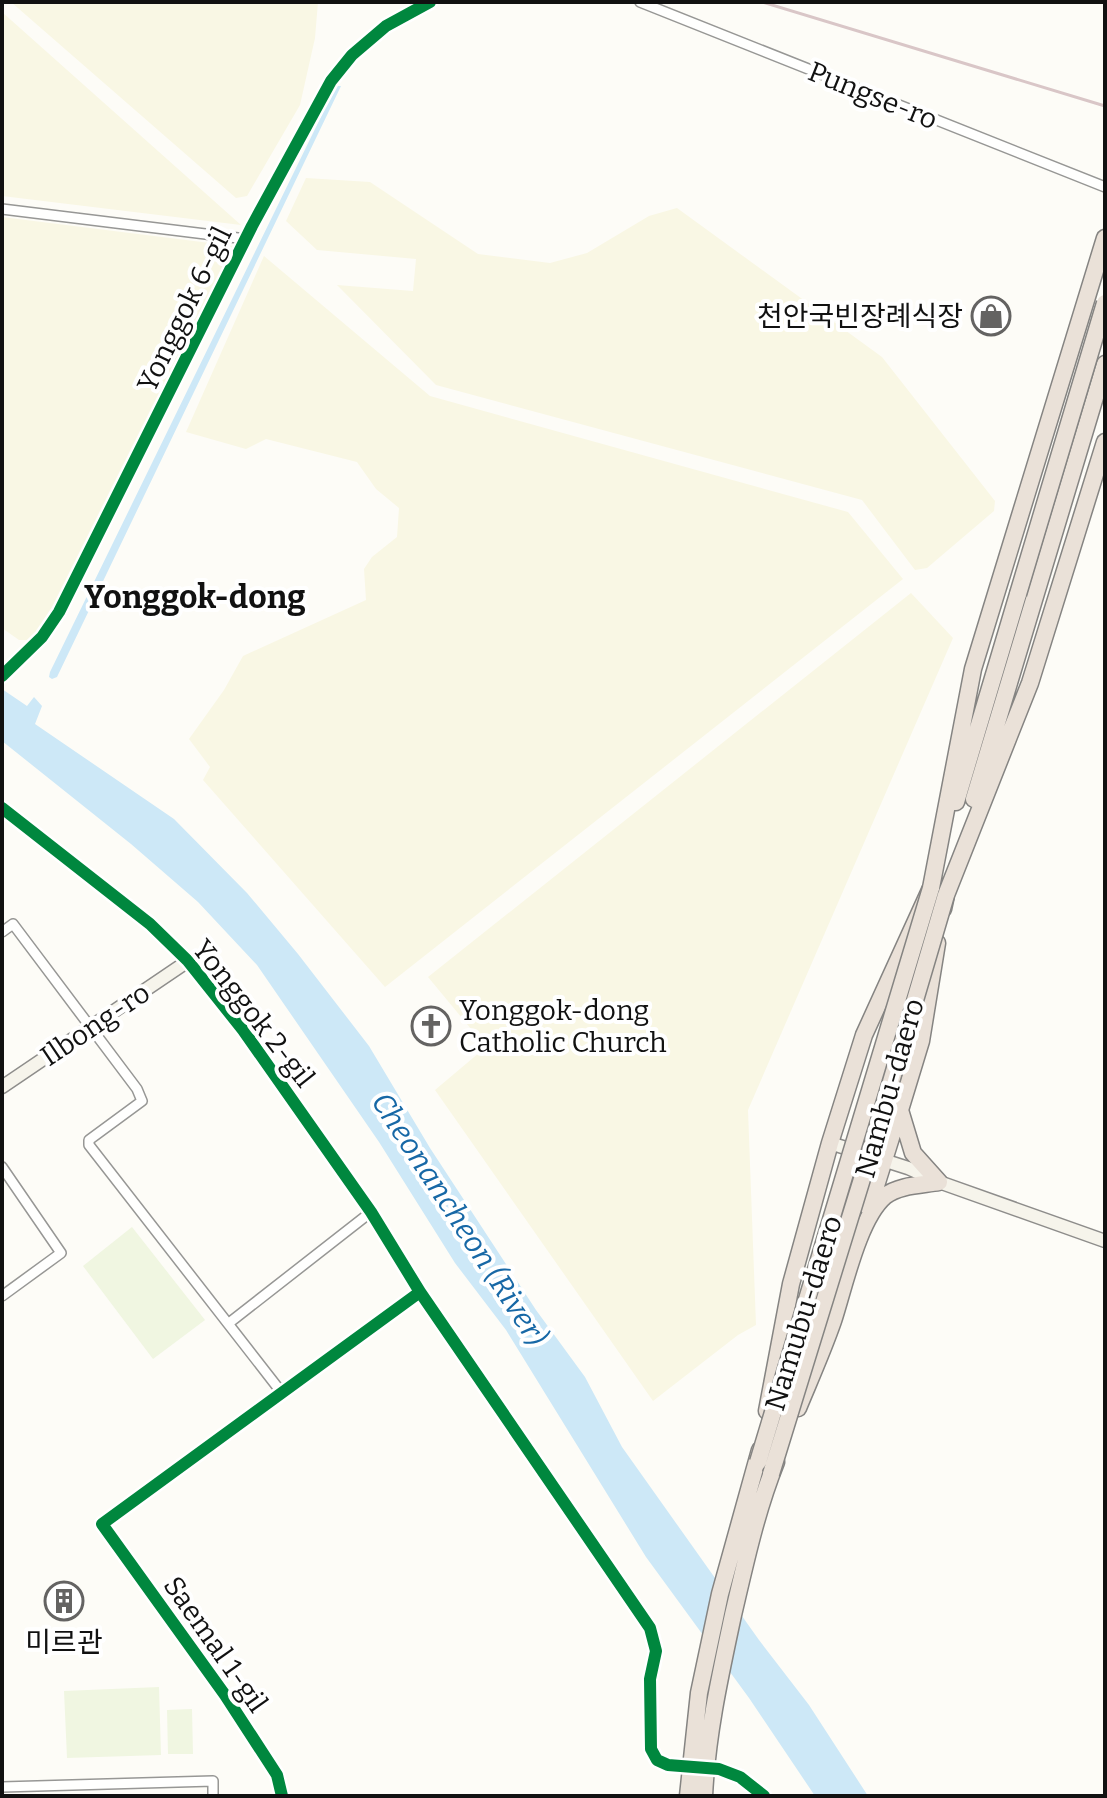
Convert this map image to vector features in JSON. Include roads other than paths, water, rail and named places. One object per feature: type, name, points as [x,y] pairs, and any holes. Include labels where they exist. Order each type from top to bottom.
[{"type":"highway","points":[[771,1474],[832,1323],[921,1041],[938,891],[973,669],[1105,238]]},
{"type":"highway","points":[[1026,597],[1105,303]]},
{"type":"highway","points":[[1026,597],[1105,364]]},
{"type":"highway","points":[[688,1796],[699,1693],[720,1594],[758,1462],[791,1284],[830,1143],[864,1035],[938,891],[1030,683],[1105,442]]},
{"type":"highway","name":"Nambu-daero","points":[[704,1796],[711,1718],[742,1576],[870,1153],[938,891],[1026,597]]},
{"type":"highway","name":"Namubu-daero","points":[[758,1462],[938,891]]},
{"type":"highway","points":[[900,1110],[913,1153],[939,1182]]},
{"type":"highway","points":[[858,1243],[882,1198],[894,1190],[939,1182]]},
{"type":"street","name":"Yonggok 6-gil","points":[[2,676],[42,637],[59,612],[246,239],[331,81],[352,55],[386,26],[430,2]]},
{"type":"street","name":"Pungse-ro","points":[[640,2],[1105,187]]},
{"type":"street","points":[[2,209],[246,239]]},
{"type":"street","points":[[1077,329],[1105,339]]},
{"type":"street","name":"Yonggok 2-gil","points":[[2,808],[150,924],[188,961],[243,1030],[371,1212],[420,1292],[650,1628],[656,1651],[650,1679],[651,1749],[657,1760],[668,1765]]},
{"type":"street","points":[[2,932],[13,924],[137,1089],[142,1101],[89,1140],[89,1145],[282,1393],[420,1292]]},
{"type":"street","name":"Ilbong-ro","points":[[2,1087],[188,961]]},
{"type":"street","points":[[830,1143],[908,1168],[1105,1241]]},
{"type":"street","points":[[2,1167],[61,1253],[6,1293]]},
{"type":"street","points":[[229,1323],[371,1212]]},
{"type":"street","name":"Saemal 1-gil","points":[[282,1393],[102,1524],[225,1695],[277,1775],[282,1796]]},
{"type":"street","points":[[719,1769],[740,1777],[764,1796]]},
{"type":"street","points":[[2,1787],[213,1781],[213,1796]]},
{"type":"water","points":[[336,86],[341,86],[57,677],[52,679],[50,672]]},
{"type":"water","name":"Cheonancheon (River)","points":[[2,689],[27,706],[34,697],[42,706],[35,724],[174,819],[247,893],[298,954],[369,1046],[430,1148],[536,1310],[585,1377],[622,1447],[809,1705],[868,1796],[815,1796],[749,1698],[646,1557],[506,1330],[455,1263],[379,1142],[257,965],[198,902],[2,741]]},
{"type":"railway","points":[[762,2],[1105,106]]},
{"type":"place","name":"천안국빈장례식장","points":[[991,316]]},
{"type":"place","name":"Yonggok-dong Catholic Church","points":[[431,1026]]},
{"type":"place","name":"미르관","points":[[64,1601]]},
{"type":"district","name":"Yonggok-dong","points":[[195,597]]}]
